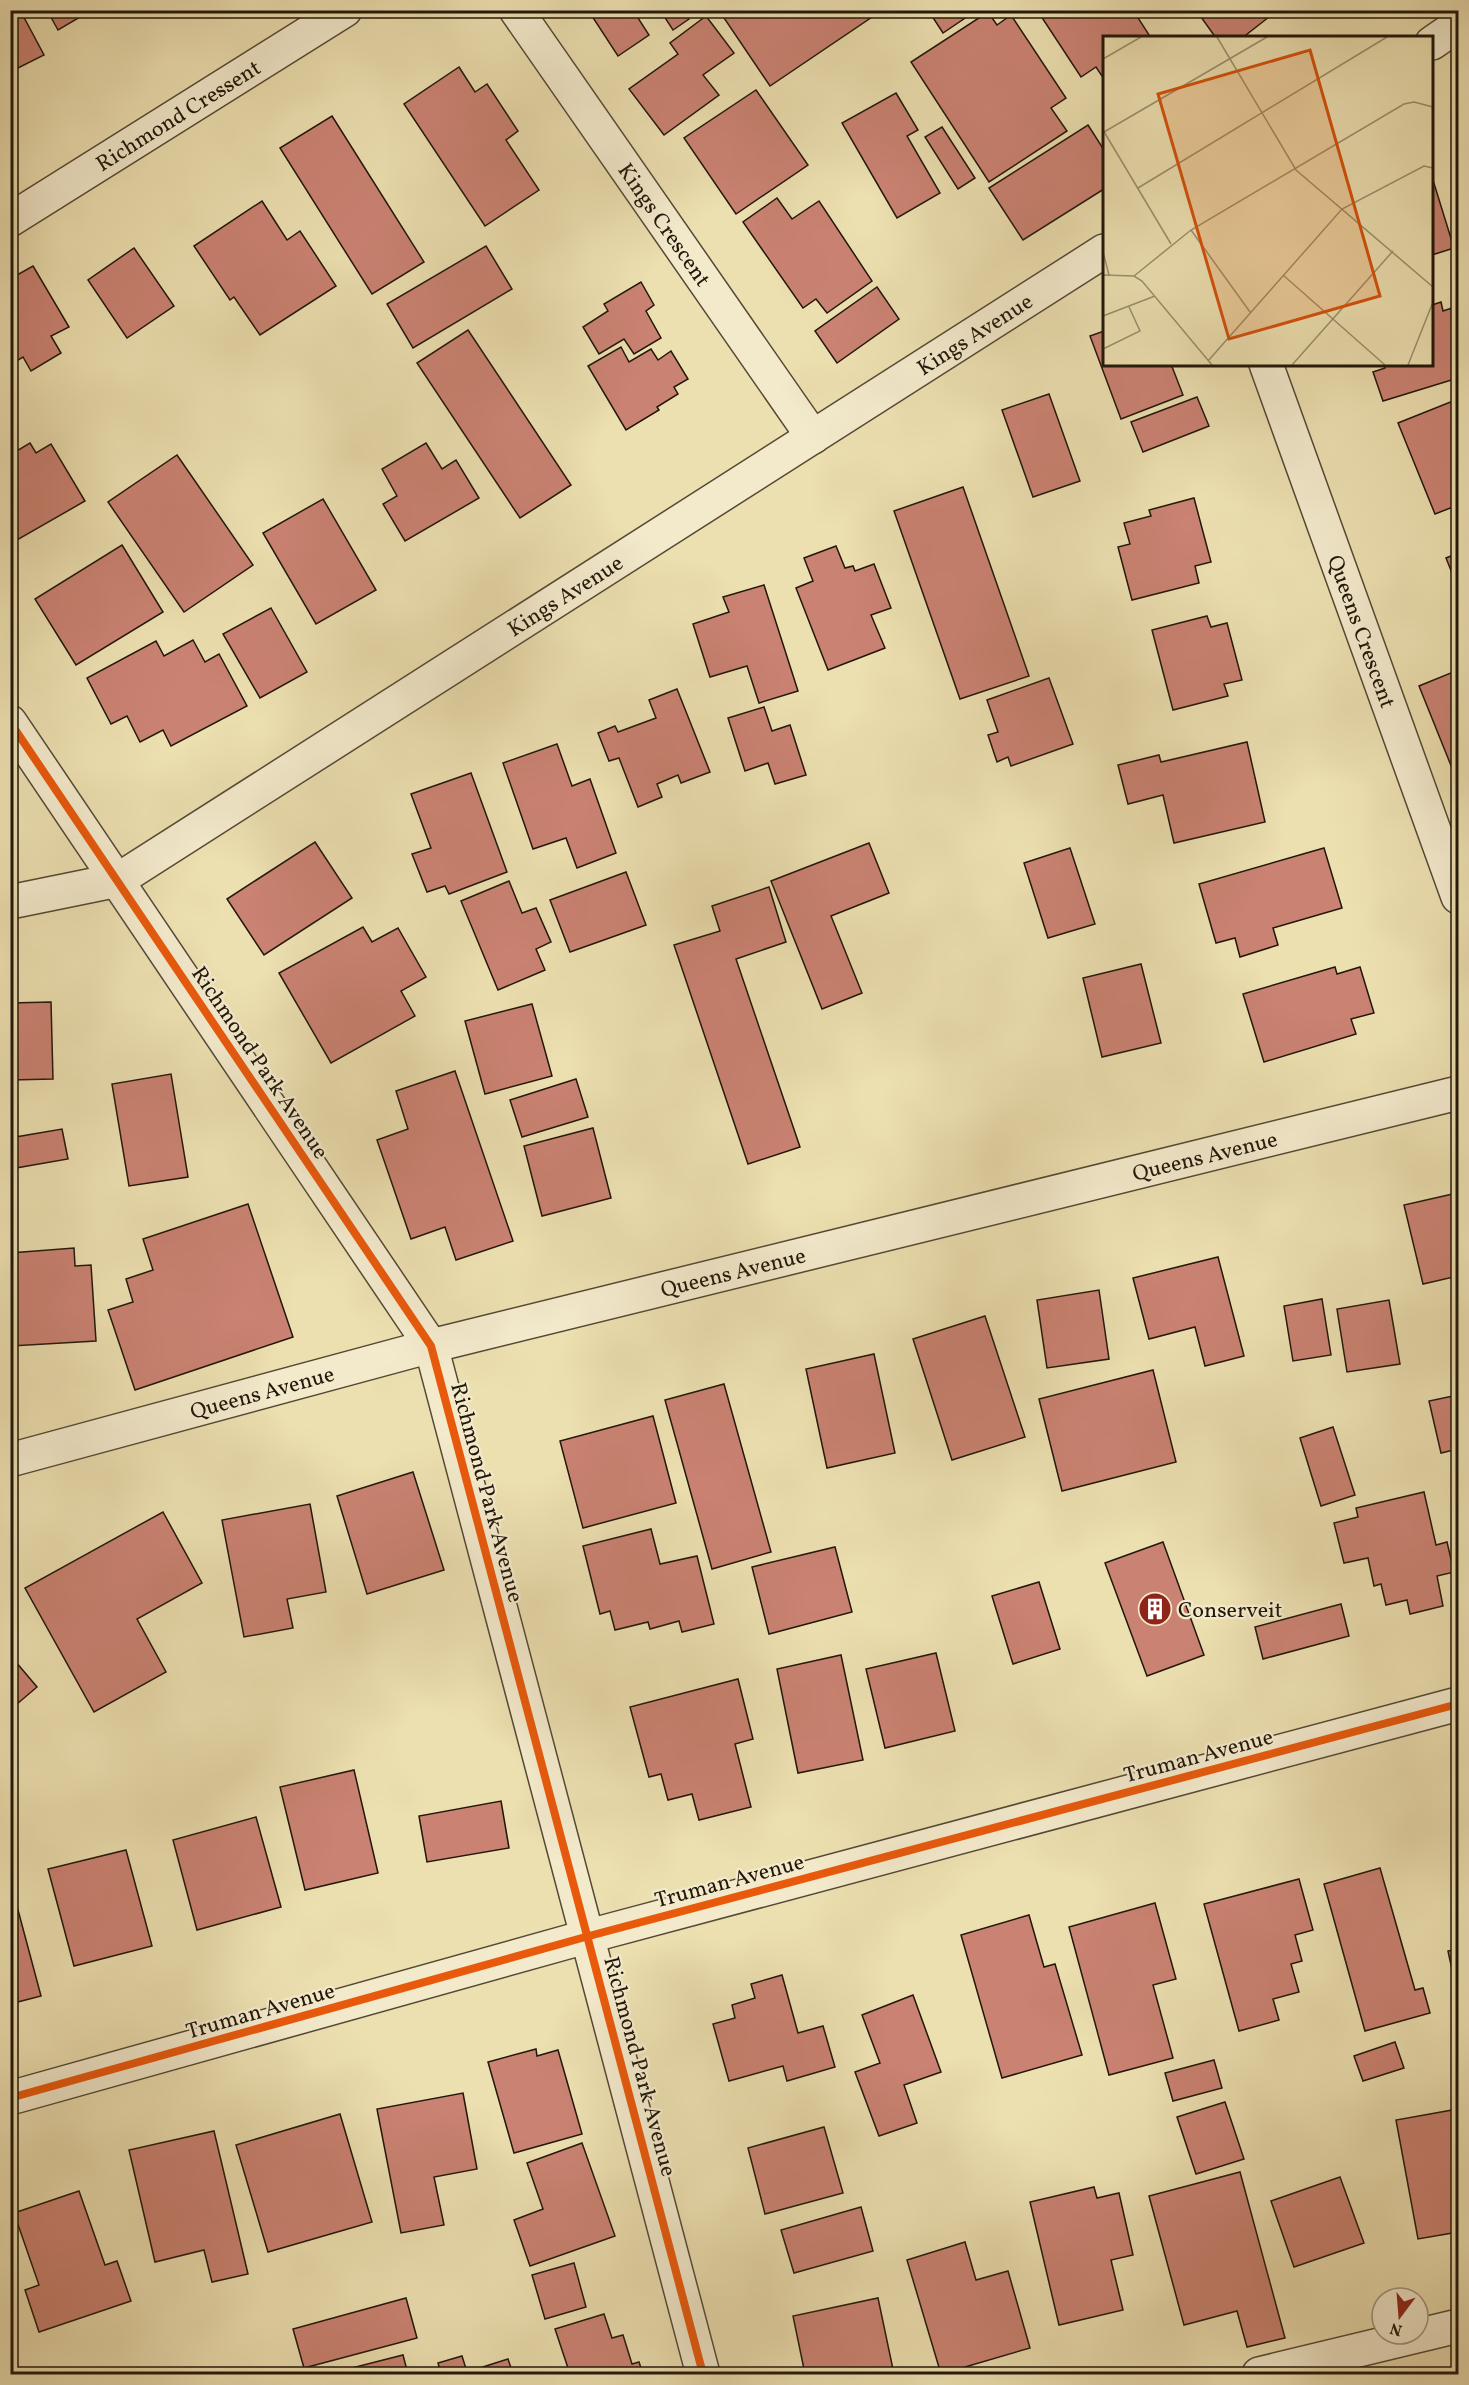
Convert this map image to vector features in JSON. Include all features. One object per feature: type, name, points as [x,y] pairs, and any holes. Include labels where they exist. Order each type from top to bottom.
[{"type":"street","name":"Richmond Cressent","points":[[10,220],[345,10]]},
{"type":"street","name":"Kings Crescent","points":[[516,10],[813,437]]},
{"type":"street","points":[[1433,41],[1458,25]]},
{"type":"street","name":"Kings Avenue","points":[[10,902],[118,880],[1103,252]]},
{"type":"street","name":"Queens Crescent","points":[[1267,366],[1458,897]]},
{"type":"street","name":"Richmond Park Avenue","points":[[10,722],[431,1346],[589,1936],[703,2374]]},
{"type":"street","name":"Queens Avenue","points":[[10,1460],[431,1346],[1458,1094]]},
{"type":"street","name":"Truman Avenue","points":[[10,2098],[589,1936],[1458,1704]]},
{"type":"street","points":[[1259,2374],[1458,2326]]},
{"type":"building","points":[[10,10],[20,10],[44,55],[10,72]]},
{"type":"building","points":[[47,10],[92,10],[58,30]]},
{"type":"building","points":[[588,10],[649,10],[638,18],[649,35],[618,56]]},
{"type":"building","points":[[660,10],[684,10],[689,19],[673,30]]},
{"type":"building","points":[[729,10],[867,10],[872,17],[770,86],[722,15]]},
{"type":"building","points":[[928,10],[977,10],[943,33]]},
{"type":"building","points":[[1037,10],[1133,10],[1150,36],[1103,36],[1103,78],[1096,67],[1081,77]]},
{"type":"building","points":[[1196,10],[1278,10],[1245,36],[1215,36]]},
{"type":"building","points":[[988,12],[997,25],[1011,15],[1066,98],[1051,108],[1067,131],[989,182],[911,62]]},
{"type":"building","points":[[706,16],[734,53],[703,75],[719,95],[664,135],[629,89],[678,54],[670,43]]},
{"type":"building","points":[[459,67],[475,92],[487,84],[518,131],[506,140],[539,190],[485,226],[404,104]]},
{"type":"building","points":[[756,90],[808,165],[736,214],[684,138]]},
{"type":"building","points":[[896,93],[918,130],[907,136],[940,193],[897,218],[842,123]]},
{"type":"building","points":[[332,116],[424,262],[372,294],[280,148]]},
{"type":"building","points":[[1088,125],[1103,148],[1103,190],[1023,240],[989,188]]},
{"type":"building","points":[[942,127],[975,178],[958,189],[925,137]]},
{"type":"building","points":[[1433,180],[1454,248],[1433,255]]},
{"type":"building","points":[[777,198],[792,219],[819,201],[872,281],[827,313],[816,299],[803,308],[743,222]]},
{"type":"building","points":[[262,201],[287,240],[300,231],[336,286],[260,335],[234,297],[230,300],[194,246]]},
{"type":"building","points":[[486,246],[512,289],[413,348],[387,304]]},
{"type":"building","points":[[134,248],[174,306],[127,338],[88,280]]},
{"type":"building","points":[[33,266],[69,327],[51,336],[61,353],[31,371],[23,357],[10,365],[10,279]]},
{"type":"building","points":[[641,282],[654,305],[646,311],[661,338],[634,354],[624,339],[599,354],[583,327],[608,311],[604,304]]},
{"type":"building","points":[[877,287],[899,319],[837,363],[815,331]]},
{"type":"building","points":[[1441,302],[1443,311],[1458,306],[1458,358],[1452,361],[1458,378],[1383,401],[1373,372],[1385,368],[1384,366],[1433,366],[1433,305]]},
{"type":"building","points":[[468,330],[571,485],[520,518],[417,363]]},
{"type":"building","points":[[1103,331],[1103,366],[1172,366],[1183,395],[1121,419],[1090,336]]},
{"type":"building","points":[[621,347],[629,362],[651,349],[658,360],[671,351],[688,379],[674,387],[678,394],[657,407],[659,410],[626,430],[588,366]]},
{"type":"building","points":[[1049,394],[1080,481],[1033,497],[1002,410]]},
{"type":"building","points":[[1197,397],[1209,426],[1143,452],[1131,422]]},
{"type":"building","points":[[1453,401],[1458,416],[1458,505],[1435,514],[1398,423]]},
{"type":"building","points":[[30,443],[36,453],[51,444],[85,501],[10,544],[10,455]]},
{"type":"building","points":[[426,443],[442,469],[456,460],[479,498],[405,541],[383,504],[397,496],[382,469]]},
{"type":"building","points":[[177,455],[253,565],[184,612],[108,502]]},
{"type":"building","points":[[963,487],[1029,676],[960,699],[894,511]]},
{"type":"building","points":[[1194,498],[1211,562],[1195,566],[1199,583],[1132,600],[1118,547],[1130,544],[1124,523],[1151,516],[1149,510]]},
{"type":"building","points":[[323,499],[376,590],[316,624],[263,533]]},
{"type":"building","points":[[122,545],[163,612],[76,665],[35,599]]},
{"type":"building","points":[[836,546],[845,568],[853,566],[855,571],[874,564],[891,608],[871,615],[885,648],[828,670],[796,588],[813,581],[804,558]]},
{"type":"building","points":[[1458,553],[1458,588],[1446,558]]},
{"type":"building","points":[[764,585],[798,691],[759,703],[747,666],[710,677],[693,624],[729,612],[723,597]]},
{"type":"building","points":[[271,608],[307,672],[260,698],[223,634]]},
{"type":"building","points":[[1207,616],[1211,627],[1227,623],[1242,680],[1224,684],[1228,696],[1173,710],[1152,630]]},
{"type":"building","points":[[193,640],[205,662],[219,654],[247,706],[171,746],[163,730],[140,742],[127,716],[111,724],[87,678],[156,641],[164,656]]},
{"type":"building","points":[[1458,670],[1458,777],[1456,778],[1419,686]]},
{"type":"building","points":[[1049,678],[1073,744],[1011,766],[1008,757],[997,762],[988,735],[998,732],[987,700]]},
{"type":"building","points":[[677,689],[710,772],[681,783],[678,775],[657,784],[662,797],[638,807],[619,758],[609,761],[598,733],[615,726],[618,732],[656,718],[649,700]]},
{"type":"building","points":[[764,707],[772,731],[790,725],[806,775],[775,784],[768,763],[745,771],[728,718]]},
{"type":"building","points":[[1247,742],[1265,822],[1174,843],[1163,795],[1128,804],[1118,765],[1159,755],[1161,762]]},
{"type":"building","points":[[557,744],[572,786],[590,779],[616,853],[577,868],[566,838],[533,849],[503,763]]},
{"type":"building","points":[[471,773],[507,872],[449,894],[445,886],[427,892],[412,854],[431,848],[411,794]]},
{"type":"building","points":[[315,842],[352,898],[264,955],[227,899]]},
{"type":"building","points":[[869,843],[889,893],[831,916],[862,993],[822,1009],[771,881]]},
{"type":"building","points":[[1070,848],[1095,924],[1048,938],[1024,863]]},
{"type":"building","points":[[1324,848],[1342,908],[1273,928],[1278,945],[1240,957],[1235,938],[1216,943],[1199,884]]},
{"type":"building","points":[[626,872],[646,925],[570,952],[550,900]]},
{"type":"building","points":[[509,881],[522,913],[536,908],[551,942],[536,949],[545,970],[498,990],[461,901]]},
{"type":"building","points":[[769,887],[786,942],[736,959],[800,1147],[748,1164],[674,945],[720,931],[712,906]]},
{"type":"building","points":[[363,927],[372,942],[398,928],[426,977],[401,991],[415,1016],[331,1063],[279,973]]},
{"type":"building","points":[[1141,964],[1161,1043],[1102,1057],[1083,978]]},
{"type":"building","points":[[1335,967],[1337,974],[1360,967],[1374,1013],[1351,1019],[1356,1034],[1264,1062],[1243,994]]},
{"type":"building","points":[[51,1002],[53,1079],[10,1080],[10,1003]]},
{"type":"building","points":[[532,1004],[552,1076],[485,1094],[465,1021]]},
{"type":"building","points":[[455,1071],[513,1241],[456,1260],[445,1227],[411,1239],[377,1140],[408,1129],[396,1091]]},
{"type":"building","points":[[171,1074],[188,1177],[129,1186],[112,1084]]},
{"type":"building","points":[[576,1079],[588,1117],[522,1137],[510,1100]]},
{"type":"building","points":[[593,1128],[611,1198],[542,1216],[524,1146]]},
{"type":"building","points":[[62,1129],[68,1159],[10,1169],[10,1138]]},
{"type":"building","points":[[1457,1193],[1458,1276],[1423,1284],[1404,1205]]},
{"type":"building","points":[[248,1204],[293,1337],[135,1390],[108,1310],[133,1302],[126,1279],[153,1270],[143,1239]]},
{"type":"building","points":[[74,1248],[75,1266],[91,1265],[96,1341],[11,1346],[10,1253]]},
{"type":"building","points":[[1218,1257],[1244,1356],[1205,1366],[1195,1327],[1149,1339],[1133,1278]]},
{"type":"building","points":[[1099,1290],[1109,1359],[1047,1368],[1037,1300]]},
{"type":"building","points":[[1322,1299],[1331,1355],[1293,1361],[1284,1306]]},
{"type":"building","points":[[1389,1300],[1400,1364],[1347,1372],[1337,1309]]},
{"type":"building","points":[[985,1316],[1025,1437],[952,1460],[913,1339]]},
{"type":"building","points":[[874,1354],[895,1453],[827,1468],[806,1369]]},
{"type":"building","points":[[1153,1370],[1176,1462],[1062,1491],[1039,1399]]},
{"type":"building","points":[[724,1384],[771,1552],[712,1569],[665,1400]]},
{"type":"building","points":[[1458,1395],[1458,1449],[1441,1453],[1429,1401]]},
{"type":"building","points":[[653,1416],[676,1503],[583,1528],[560,1441]]},
{"type":"building","points":[[1333,1427],[1355,1495],[1321,1506],[1300,1438]]},
{"type":"building","points":[[413,1472],[444,1570],[367,1594],[337,1496]]},
{"type":"building","points":[[1424,1492],[1436,1545],[1447,1542],[1454,1572],[1437,1576],[1443,1606],[1410,1614],[1407,1600],[1386,1605],[1381,1584],[1374,1586],[1368,1558],[1344,1563],[1334,1523],[1358,1517],[1356,1508]]},
{"type":"building","points":[[310,1504],[326,1592],[287,1599],[293,1628],[244,1637],[222,1520]]},
{"type":"building","points":[[163,1512],[202,1583],[137,1619],[166,1672],[94,1712],[25,1588]]},
{"type":"building","points":[[651,1529],[660,1564],[697,1556],[714,1624],[682,1632],[679,1621],[650,1629],[648,1622],[615,1630],[610,1611],[600,1614],[583,1546]]},
{"type":"building","name":"Conserveit","points":[[1163,1542],[1204,1655],[1147,1676],[1105,1563]]},
{"type":"building","points":[[835,1547],[852,1612],[769,1634],[752,1567]]},
{"type":"building","points":[[1039,1582],[1060,1649],[1013,1664],[992,1596]]},
{"type":"building","points":[[1341,1604],[1349,1636],[1263,1659],[1255,1627]]},
{"type":"building","points":[[936,1653],[955,1731],[885,1748],[866,1669]]},
{"type":"building","points":[[10,1655],[37,1687],[10,1710]]},
{"type":"building","points":[[841,1655],[863,1760],[798,1773],[777,1669]]},
{"type":"building","points":[[738,1679],[753,1739],[735,1744],[751,1807],[699,1820],[692,1794],[668,1800],[661,1774],[649,1777],[630,1707]]},
{"type":"building","points":[[354,1770],[378,1873],[305,1890],[280,1787]]},
{"type":"building","points":[[501,1801],[509,1848],[427,1862],[419,1816]]},
{"type":"building","points":[[256,1817],[281,1907],[197,1930],[173,1840]]},
{"type":"building","points":[[126,1850],[152,1946],[74,1966],[48,1869]]},
{"type":"building","points":[[1380,1868],[1415,1990],[1423,1988],[1430,2013],[1365,2031],[1324,1884]]},
{"type":"building","points":[[1299,1879],[1313,1930],[1295,1935],[1302,1961],[1291,1964],[1299,1992],[1273,1999],[1279,2020],[1239,2031],[1204,1904]]},
{"type":"building","points":[[10,1880],[41,1996],[10,2004]]},
{"type":"building","points":[[1155,1903],[1176,1979],[1153,1985],[1173,2058],[1109,2075],[1069,1927]]},
{"type":"building","points":[[1029,1915],[1044,1967],[1055,1964],[1082,2055],[1002,2078],[961,1935]]},
{"type":"building","points":[[1458,1949],[1458,1997],[1448,1951]]},
{"type":"building","points":[[782,1975],[798,2033],[823,2026],[835,2067],[787,2081],[783,2066],[729,2081],[713,2024],[735,2018],[732,2005],[755,1998],[751,1984]]},
{"type":"building","points":[[913,1995],[941,2072],[904,2085],[917,2123],[879,2136],[855,2072],[880,2063],[862,2015]]},
{"type":"building","points":[[1395,2042],[1404,2068],[1363,2081],[1354,2056]]},
{"type":"building","points":[[536,2049],[537,2056],[558,2050],[582,2134],[514,2153],[488,2062]]},
{"type":"building","points":[[1214,2060],[1222,2088],[1173,2101],[1165,2073]]},
{"type":"building","points":[[463,2093],[477,2169],[434,2177],[444,2225],[401,2233],[377,2109]]},
{"type":"building","points":[[1225,2102],[1244,2159],[1196,2174],[1177,2117]]},
{"type":"building","points":[[1458,2109],[1458,2232],[1418,2239],[1396,2120]]},
{"type":"building","points":[[340,2114],[372,2222],[268,2252],[236,2145]]},
{"type":"building","points":[[824,2127],[843,2193],[765,2214],[748,2148]]},
{"type":"building","points":[[214,2131],[248,2274],[212,2282],[204,2250],[155,2262],[129,2150]]},
{"type":"building","points":[[582,2143],[615,2236],[530,2266],[514,2220],[543,2209],[527,2163]]},
{"type":"building","points":[[1240,2172],[1285,2338],[1247,2347],[1237,2311],[1184,2325],[1149,2196]]},
{"type":"building","points":[[1340,2177],[1364,2243],[1294,2267],[1271,2201]]},
{"type":"building","points":[[1094,2187],[1097,2198],[1119,2193],[1133,2255],[1111,2260],[1123,2310],[1059,2325],[1030,2202]]},
{"type":"building","points":[[79,2191],[105,2265],[117,2261],[131,2301],[39,2332],[25,2290],[39,2285],[14,2213]]},
{"type":"building","points":[[861,2207],[873,2251],[794,2273],[781,2230]]},
{"type":"building","points":[[965,2242],[976,2280],[1008,2271],[1030,2348],[941,2374],[907,2260]]},
{"type":"building","points":[[574,2263],[586,2307],[545,2319],[532,2275]]},
{"type":"building","points":[[406,2298],[417,2338],[304,2368],[293,2329]]},
{"type":"building","points":[[878,2298],[894,2374],[805,2374],[793,2316]]},
{"type":"building","points":[[604,2314],[612,2338],[623,2335],[632,2364],[639,2362],[643,2374],[570,2374],[555,2329]]},
{"type":"building","points":[[403,2355],[408,2374],[332,2374],[332,2373]]},
{"type":"building","points":[[462,2356],[467,2372],[508,2359],[513,2374],[441,2374],[438,2363]]},
{"type":"cycle path","points":[[10,722],[431,1346],[703,2374]]},
{"type":"cycle path","points":[[10,2098],[589,1936],[1458,1704]]},
{"type":"place","name":"Conserveit","points":[[1155,1609]]}]
